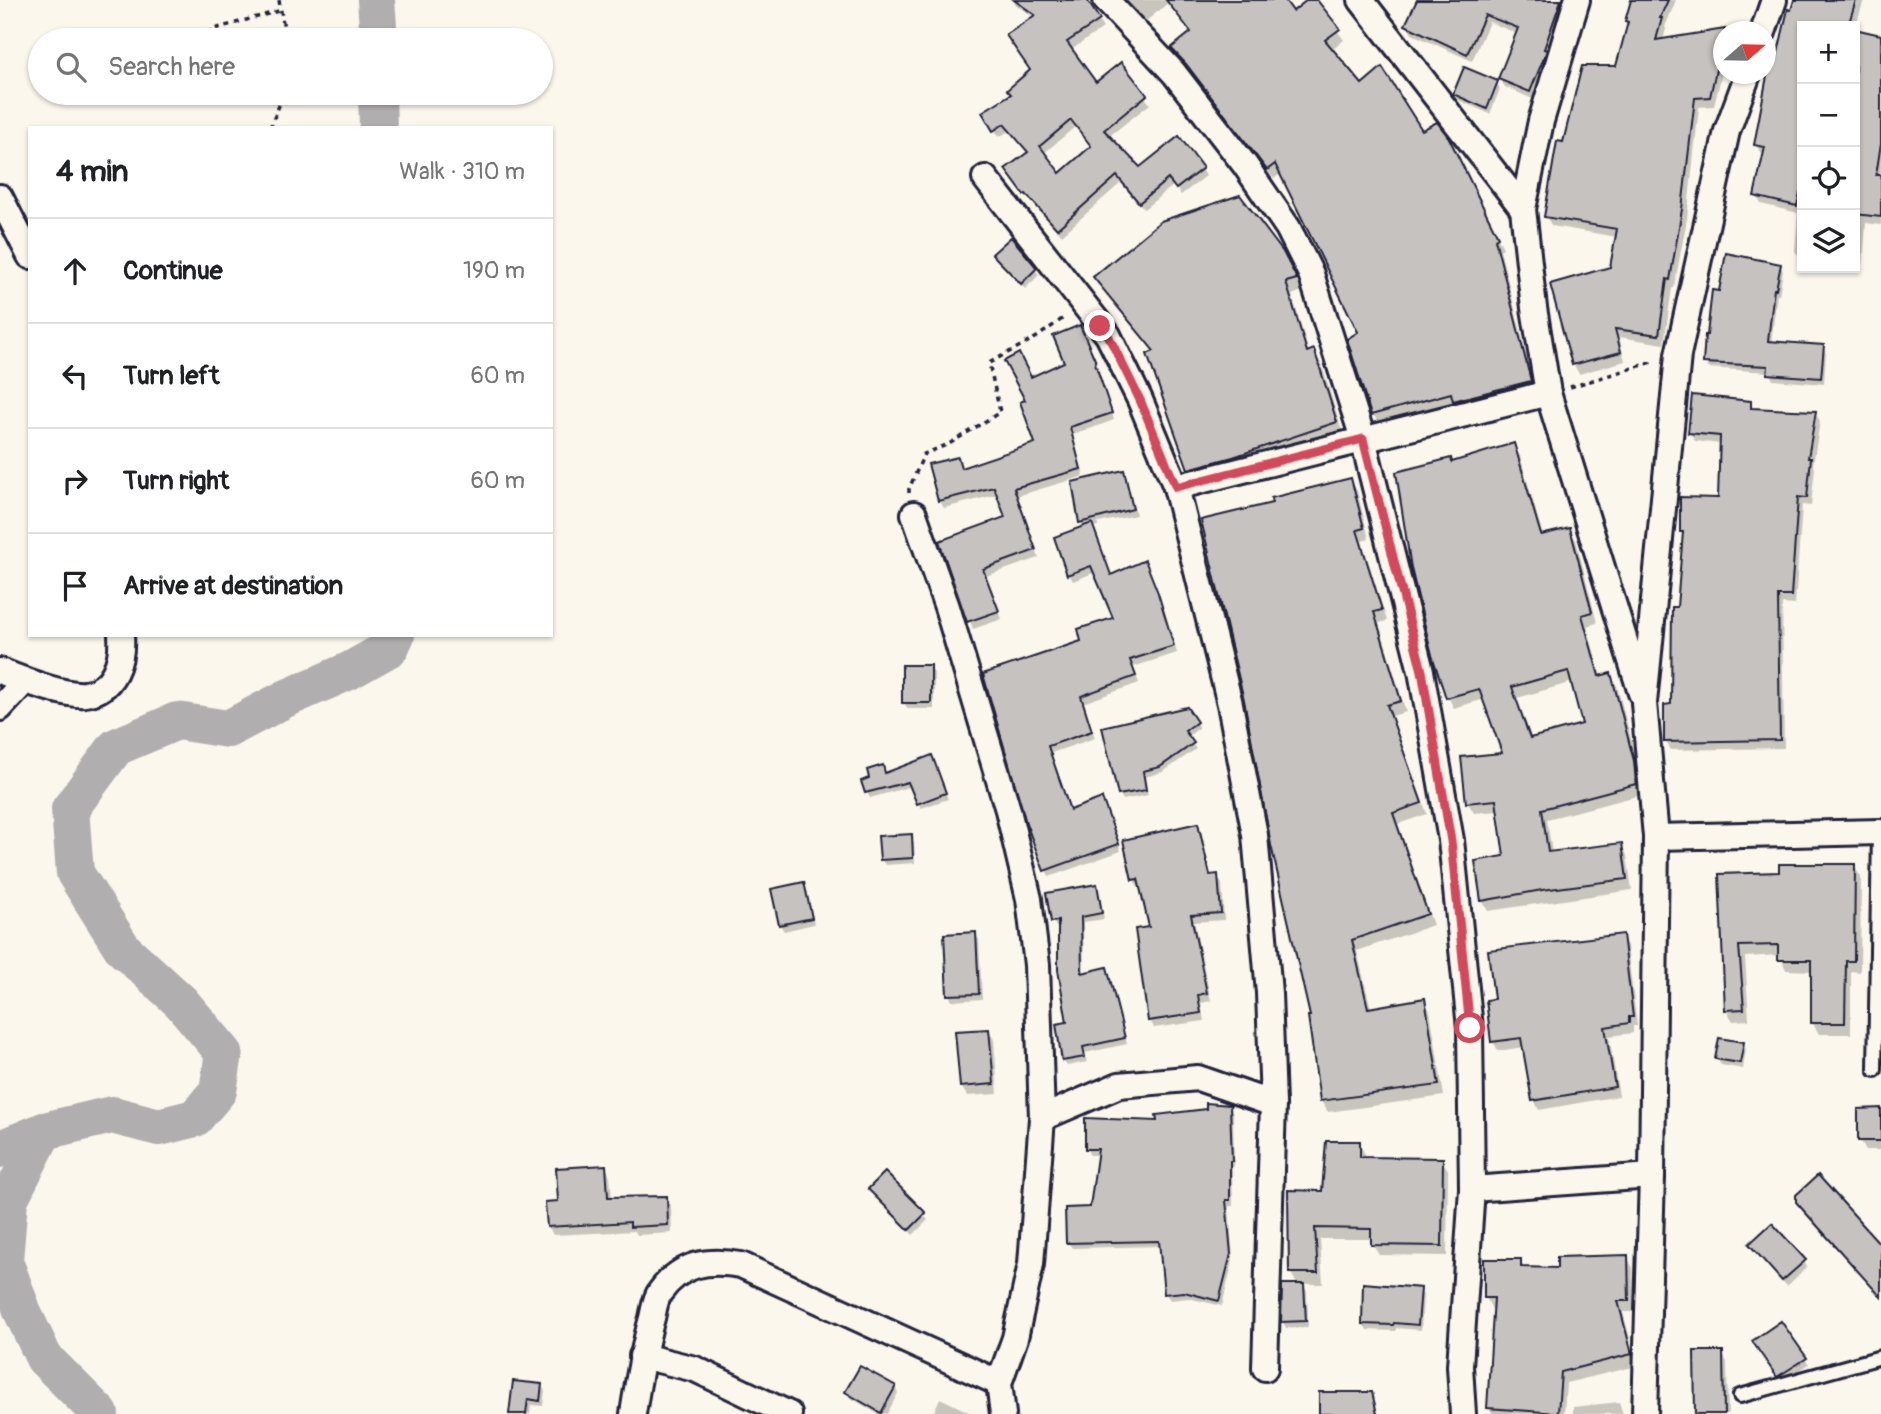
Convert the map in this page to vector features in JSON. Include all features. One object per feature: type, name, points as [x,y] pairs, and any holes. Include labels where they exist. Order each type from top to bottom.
[{"type":"street","points":[[1106,0],[1174,73],[1245,165],[1288,228],[1311,274],[1363,439],[1422,671],[1451,841],[1470,1028],[1472,1189],[1460,1366],[1463,1414]]},
{"type":"street","points":[[1361,0],[1523,209]]},
{"type":"street","points":[[1577,0],[1542,121],[1523,209],[1534,308],[1548,393],[1644,704]]},
{"type":"street","points":[[1767,21],[1774,0]]},
{"type":"street","points":[[1645,1414],[1652,1176],[1656,837],[1644,704],[1678,355],[1727,131],[1744,84]]},
{"type":"street","points":[[985,178],[1108,335],[1140,400],[1176,487],[1230,704],[1255,835],[1269,993],[1273,1104],[1265,1368]]},
{"type":"street","points":[[0,197],[28,252]]},
{"type":"street","points":[[1176,487],[1548,393]]},
{"type":"street","points":[[914,514],[947,607],[1008,810],[1030,899],[1037,965],[1042,1118],[1031,1264],[1015,1338],[999,1383],[1003,1414]]},
{"type":"street","points":[[0,671],[25,681],[86,694],[105,685],[115,673],[122,655],[121,637]]},
{"type":"street","points":[[0,708],[25,681]]},
{"type":"street","points":[[1656,837],[1880,832]]},
{"type":"street","points":[[1042,1118],[1119,1085],[1198,1078],[1273,1104]]},
{"type":"street","points":[[1472,1189],[1652,1176]]},
{"type":"street","points":[[634,1414],[642,1356],[658,1294],[680,1272],[701,1263],[717,1261],[741,1265],[999,1383]]},
{"type":"street","points":[[642,1356],[695,1369],[789,1414]]},
{"type":"lane","points":[[1875,1070],[1880,832]]},
{"type":"lane","points":[[1741,1396],[1880,1355]]},
{"type":"path","points":[[279,0],[284,28]]},
{"type":"path","points":[[218,28],[282,10]]},
{"type":"path","points":[[271,126],[279,105]]},
{"type":"path","points":[[914,514],[909,489],[924,454],[949,444],[1000,412],[989,363],[1037,337],[1066,316]]},
{"type":"path","points":[[1548,393],[1678,355]]},
{"type":"building","points":[[1014,0],[1087,0],[1100,20],[1067,42],[1096,82],[1121,62],[1147,95],[1104,130],[1140,167],[1179,136],[1203,168],[1176,189],[1168,179],[1139,203],[1117,176],[1057,229],[1026,194],[1024,195],[1005,169],[1028,152],[1004,124],[993,131],[982,112],[1011,94],[1007,90],[1030,70],[1006,35],[1035,15]],"holes":[[[1071,120],[1091,146],[1060,173],[1040,146]]]},
{"type":"building","points":[[1166,0],[1285,0],[1293,11],[1307,0],[1317,0],[1340,29],[1325,40],[1362,84],[1382,67],[1422,130],[1437,122],[1449,138],[1498,237],[1495,239],[1531,381],[1453,401],[1451,393],[1371,415],[1347,339],[1358,332],[1275,164],[1267,170],[1171,48],[1191,32]]},
{"type":"building","points":[[1417,0],[1561,0],[1544,49],[1547,50],[1530,92],[1498,79],[1518,28],[1485,15],[1467,54],[1405,25]]},
{"type":"building","points":[[1631,0],[1668,0],[1660,18],[1656,40],[1713,31],[1713,83],[1710,97],[1695,98],[1682,209],[1670,280],[1667,279],[1659,335],[1615,329],[1621,352],[1572,365],[1550,284],[1610,267],[1617,229],[1544,217],[1557,141],[1563,142],[1582,66],[1616,66],[1628,22],[1625,21]]},
{"type":"building","points":[[1794,0],[1856,0],[1850,21],[1797,21],[1797,206],[1754,196],[1765,147],[1754,145],[1765,84],[1776,84],[1776,61],[1788,9],[1791,10]]},
{"type":"building","points":[[1860,30],[1881,35],[1881,144],[1876,175],[1881,175],[1881,217],[1860,215]]},
{"type":"building","points":[[1464,67],[1498,81],[1487,109],[1453,94]]},
{"type":"building","points":[[1240,195],[1283,252],[1297,279],[1286,282],[1307,352],[1314,349],[1337,422],[1188,469],[1147,354],[1154,351],[1093,277],[1161,221]]},
{"type":"building","points":[[1011,237],[1037,268],[1021,284],[992,254]]},
{"type":"building","points":[[1726,253],[1781,264],[1774,289],[1768,341],[1824,345],[1821,378],[1767,374],[1768,366],[1703,363],[1712,290],[1719,291]]},
{"type":"building","points":[[1080,325],[1096,362],[1112,413],[1070,427],[1081,469],[1014,488],[1036,550],[983,569],[999,611],[967,622],[939,541],[1005,517],[994,487],[938,501],[928,464],[958,457],[961,468],[1035,443],[1020,402],[1025,400],[1004,361],[1019,353],[1031,377],[1064,362],[1053,336]]},
{"type":"building","points":[[1692,395],[1751,401],[1751,408],[1816,411],[1808,458],[1811,458],[1807,498],[1798,497],[1791,596],[1778,596],[1780,740],[1664,742],[1664,705],[1671,704],[1672,607],[1677,607],[1683,532],[1680,532],[1680,497],[1718,498],[1720,436],[1688,433]]},
{"type":"building","points":[[1514,443],[1541,535],[1570,528],[1592,612],[1582,615],[1599,676],[1611,673],[1634,761],[1636,784],[1542,809],[1548,852],[1622,843],[1627,879],[1481,901],[1475,861],[1504,856],[1496,800],[1466,803],[1461,757],[1502,753],[1479,689],[1446,698],[1432,655],[1411,568],[1396,472],[1451,458],[1452,462]],"holes":[[[1568,671],[1582,724],[1530,738],[1512,687]]]},
{"type":"building","points":[[1124,470],[1133,509],[1079,523],[1072,482]]},
{"type":"building","points":[[1351,478],[1364,528],[1357,530],[1382,610],[1374,612],[1401,701],[1387,705],[1422,803],[1393,813],[1428,914],[1352,940],[1368,1008],[1425,998],[1439,1085],[1320,1101],[1310,1016],[1271,845],[1244,700],[1201,520],[1272,503],[1271,498]]},
{"type":"building","points":[[1092,523],[1111,575],[1145,560],[1174,646],[1130,660],[1136,676],[1081,696],[1092,731],[1048,746],[1070,810],[1102,798],[1119,844],[1044,871],[1026,823],[983,674],[1081,641],[1078,629],[1113,618],[1091,566],[1067,575],[1054,537]]},
{"type":"building","points":[[902,665],[931,665],[931,703],[902,703]]},
{"type":"building","points":[[1187,707],[1197,722],[1185,731],[1194,743],[1160,767],[1143,771],[1146,790],[1118,795],[1102,727]]},
{"type":"building","points":[[932,755],[946,793],[917,804],[908,782],[865,793],[861,781],[869,778],[867,770],[883,765],[885,773]]},
{"type":"building","points":[[1198,823],[1210,875],[1218,874],[1221,913],[1191,915],[1207,993],[1198,995],[1201,1013],[1148,1021],[1135,929],[1149,927],[1138,879],[1132,880],[1123,840]]},
{"type":"building","points":[[912,834],[913,858],[880,860],[878,836]]},
{"type":"building","points":[[1779,864],[1855,864],[1854,961],[1846,961],[1845,1023],[1811,1023],[1811,960],[1778,960],[1778,945],[1739,946],[1744,1009],[1725,1010],[1719,874],[1779,872]]},
{"type":"building","points":[[804,882],[812,918],[779,925],[771,889]]},
{"type":"building","points":[[1097,884],[1102,913],[1081,917],[1082,973],[1107,967],[1125,1038],[1083,1047],[1085,1057],[1062,1061],[1056,1024],[1067,1022],[1058,970],[1058,921],[1051,922],[1046,893]]},
{"type":"building","points":[[976,932],[979,994],[947,995],[944,934]]},
{"type":"building","points":[[1623,934],[1633,1017],[1629,1017],[1629,1023],[1605,1027],[1615,1087],[1532,1101],[1521,1038],[1491,1042],[1486,1000],[1494,999],[1488,950]]},
{"type":"building","points":[[989,1029],[994,1084],[960,1087],[955,1031]]},
{"type":"building","points":[[1719,1038],[1744,1042],[1740,1063],[1715,1059]]},
{"type":"building","points":[[1206,1103],[1230,1105],[1232,1161],[1230,1200],[1226,1200],[1231,1254],[1219,1301],[1184,1292],[1164,1294],[1159,1241],[1066,1243],[1065,1208],[1090,1207],[1098,1149],[1085,1149],[1085,1118],[1157,1121],[1156,1115],[1206,1109]]},
{"type":"building","points":[[1881,1108],[1881,1141],[1858,1141],[1858,1109]]},
{"type":"building","points":[[1326,1141],[1360,1141],[1360,1157],[1443,1158],[1442,1246],[1371,1245],[1371,1229],[1315,1228],[1318,1273],[1289,1273],[1288,1190],[1322,1191]]},
{"type":"building","points":[[606,1165],[608,1197],[667,1196],[668,1225],[630,1227],[630,1222],[547,1227],[545,1202],[558,1201],[556,1168]]},
{"type":"building","points":[[885,1172],[926,1213],[909,1230],[868,1189]]},
{"type":"building","points":[[1818,1175],[1881,1245],[1881,1297],[1796,1202],[1796,1195]]},
{"type":"building","points":[[1772,1223],[1806,1260],[1782,1281],[1749,1244]]},
{"type":"building","points":[[1628,1255],[1629,1301],[1618,1301],[1632,1354],[1561,1372],[1558,1413],[1487,1408],[1494,1298],[1484,1298],[1484,1259],[1521,1259],[1521,1267],[1557,1268],[1557,1257]]},
{"type":"building","points":[[1363,1283],[1421,1288],[1418,1325],[1362,1324]]},
{"type":"building","points":[[1282,1284],[1304,1284],[1306,1321],[1281,1322]]},
{"type":"building","points":[[1781,1321],[1807,1358],[1777,1377],[1752,1341]]},
{"type":"building","points":[[1694,1351],[1723,1351],[1724,1414],[1695,1414]]},
{"type":"building","points":[[860,1366],[896,1386],[881,1413],[845,1392]]},
{"type":"building","points":[[513,1381],[542,1384],[540,1401],[528,1399],[526,1414],[509,1414]]},
{"type":"building","points":[[1319,1392],[1372,1392],[1377,1414],[1319,1414]]},
{"type":"waterway","points":[[376,0],[378,28]]},
{"type":"waterway","points":[[377,105],[378,126]]},
{"type":"waterway","points":[[0,1149],[44,1131],[112,1115],[159,1127],[195,1118],[218,1091],[224,1053],[181,1002],[123,949],[75,873],[70,809],[116,747],[177,721],[228,729],[285,699],[349,671],[390,648],[395,637]]},
{"type":"waterway","points":[[44,1131],[9,1200],[4,1261],[23,1313],[44,1358],[100,1414]]},
{"type":"route","points":[[1100,326],[1108,335],[1140,400],[1176,487],[1363,439],[1422,671],[1451,841],[1470,1028]]}]
